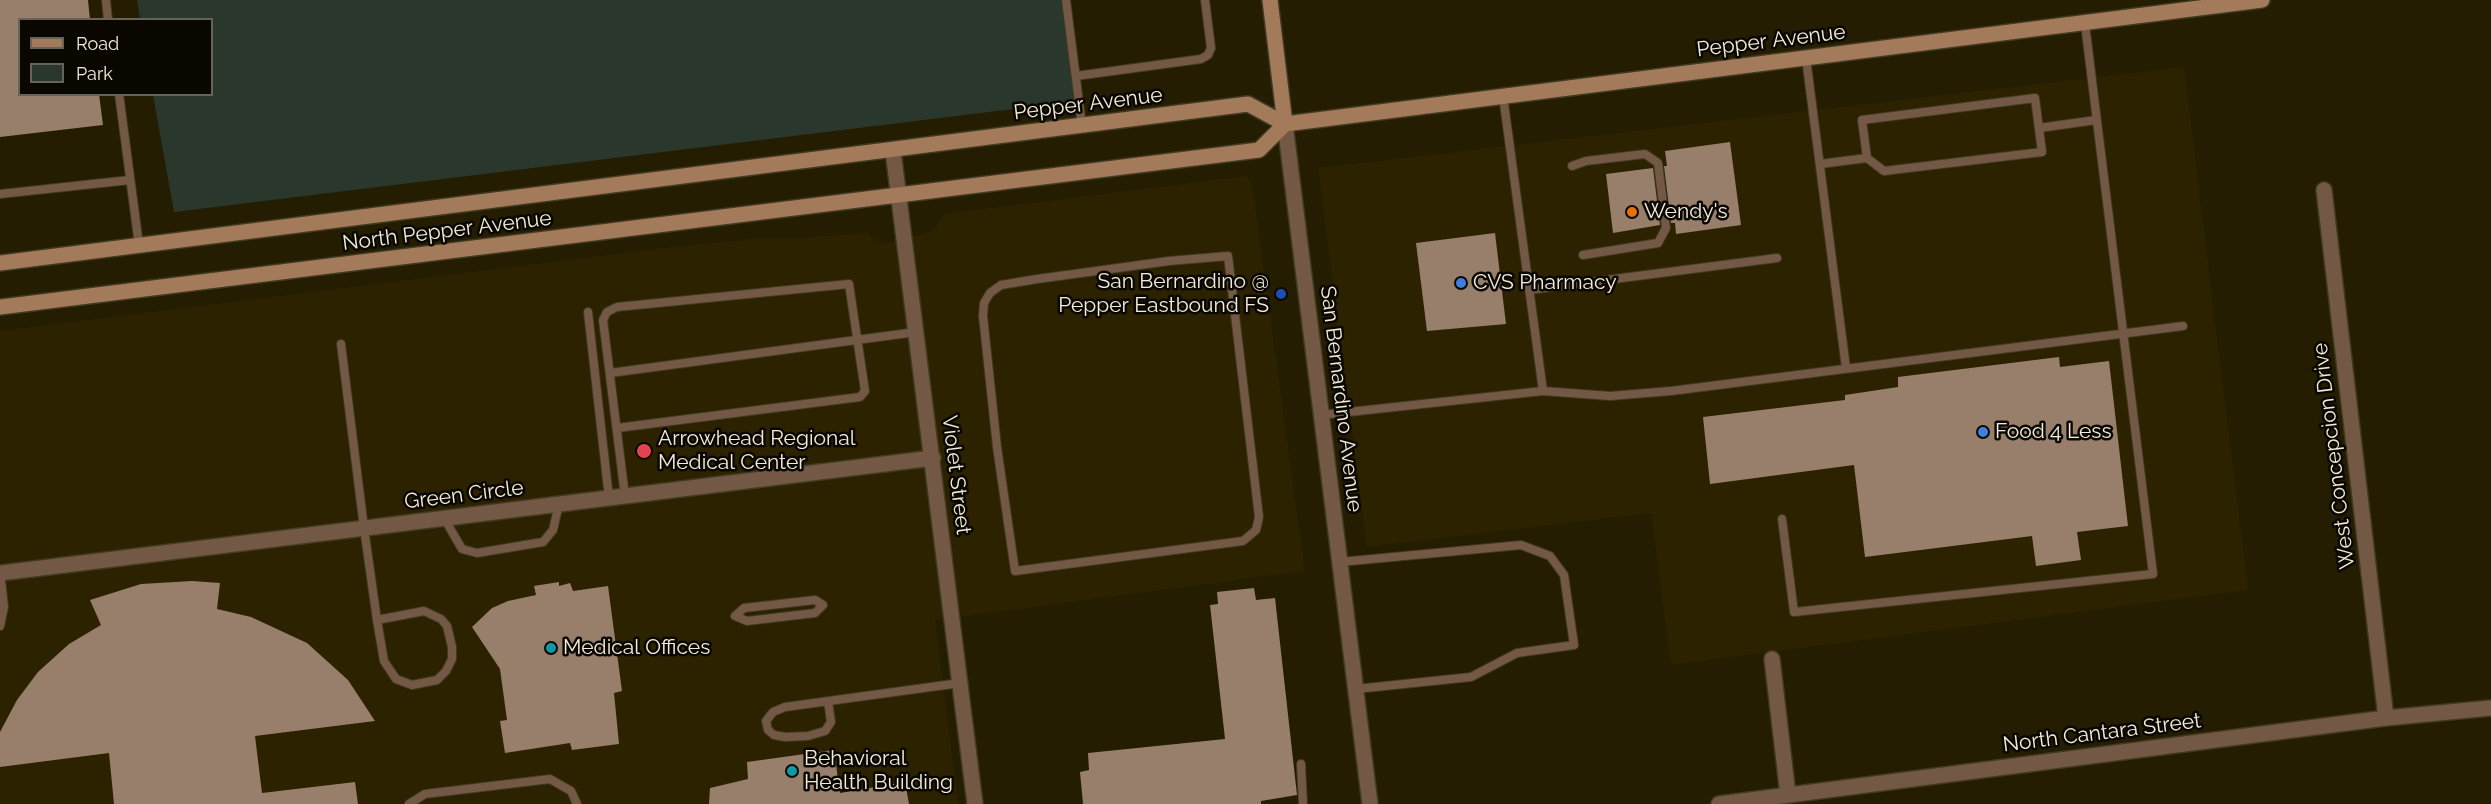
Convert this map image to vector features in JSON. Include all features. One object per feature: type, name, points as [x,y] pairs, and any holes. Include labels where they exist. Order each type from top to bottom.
[{"type":"main road","name":"San Bernardino Avenue","points":[[1270,0],[1285,123]]},
{"type":"main road","name":"Pepper Avenue","points":[[893,151],[1248,104],[1285,123],[2262,0]]},
{"type":"main road","points":[[899,196],[1259,150],[1285,123]]},
{"type":"main road","name":"North Pepper Avenue","points":[[0,262],[893,151]]},
{"type":"main road","name":"North Pepper Avenue","points":[[0,308],[899,196]]},
{"type":"street","name":"San Bernardino Avenue","points":[[1285,123],[1370,804]]},
{"type":"street","name":"Violet Street","points":[[893,151],[975,804]]},
{"type":"street","name":"West Concepcion Drive","points":[[2324,190],[2386,718]]},
{"type":"street","name":"Green Circle","points":[[0,572],[933,458]]},
{"type":"street","points":[[1772,658],[1788,795]]},
{"type":"street","name":"North Cantara Street","points":[[1719,804],[2386,718],[2491,708]]},
{"type":"lane","points":[[106,0],[108,18]]},
{"type":"lane","points":[[1066,0],[1082,126]]},
{"type":"lane","points":[[1076,76],[1202,59],[1208,55],[1211,48],[1205,0]]},
{"type":"lane","points":[[1782,519],[1794,612],[2153,574],[2085,24]]},
{"type":"lane","points":[[1806,58],[1846,368]]},
{"type":"lane","points":[[119,96],[139,245]]},
{"type":"lane","points":[[1503,96],[1543,391]]},
{"type":"lane","points":[[1820,164],[1867,158],[1884,171],[2042,152],[2036,98],[1862,120],[1867,158]]},
{"type":"lane","points":[[2039,128],[2096,120]]},
{"type":"lane","points":[[1572,166],[1586,161],[1646,154],[1658,163],[1666,228],[1658,243],[1584,255]]},
{"type":"lane","points":[[0,194],[130,180]]},
{"type":"lane","points":[[1228,256],[1243,378],[1259,517],[1256,530],[1251,537],[1243,542],[1015,571],[997,447],[983,316],[984,303],[990,293],[1001,285],[1037,279],[1168,261],[1228,256]]},
{"type":"lane","points":[[1529,290],[1777,258]]},
{"type":"lane","points":[[617,428],[860,397],[865,391],[849,284],[617,307],[607,312],[603,320],[617,428],[617,497]]},
{"type":"lane","points":[[588,312],[617,497]]},
{"type":"lane","points":[[1321,415],[1543,391],[1610,396],[1671,391],[2183,326]]},
{"type":"lane","points":[[610,373],[916,332]]},
{"type":"lane","points":[[341,344],[364,528],[377,620],[384,661],[396,680],[412,685],[437,680],[446,671],[452,659],[452,647],[447,626],[441,620],[424,612],[377,620]]},
{"type":"lane","points":[[444,518],[462,549],[477,553],[543,542],[553,530],[560,504]]},
{"type":"lane","points":[[1340,562],[1521,545],[1550,556],[1564,575],[1574,645],[1517,653],[1471,677],[1356,689]]},
{"type":"lane","points":[[0,572],[4,607],[0,626]]},
{"type":"lane","points":[[815,600],[823,605],[816,613],[747,621],[735,616],[744,609],[815,600]]},
{"type":"lane","points":[[828,701],[831,722],[825,731],[808,736],[785,737],[774,735],[768,730],[766,722],[773,712],[785,707],[828,701],[960,683]]},
{"type":"lane","points":[[1301,764],[1303,804]]},
{"type":"lane","points":[[409,804],[425,794],[549,779],[571,790],[577,804]]},
{"type":"shaded area","points":[[2184,67],[2248,590],[1671,665],[1651,513],[1367,547],[1318,168]]},
{"type":"shaded area","name":"Arrowhead Regional Medical Center","points":[[1247,176],[1252,184],[1305,571],[935,620],[958,804],[0,804],[0,331],[672,247],[762,238],[800,238],[867,233],[882,244],[933,231],[944,214]]},
{"type":"green space","points":[[137,0],[1063,0],[1079,101],[174,212],[153,96],[213,96],[213,18],[140,18]]},
{"type":"building","points":[[0,0],[88,0],[90,18],[18,18],[18,96],[99,96],[103,125],[0,137]]},
{"type":"building","points":[[1730,142],[1741,225],[1676,234],[1675,223],[1671,223],[1664,166],[1667,166],[1665,151]]},
{"type":"building","name":"Wendy's","points":[[1653,168],[1660,225],[1613,233],[1606,174]]},
{"type":"building","name":"CVS Pharmacy","points":[[1495,233],[1506,324],[1427,331],[1416,243]]},
{"type":"building","name":"Food 4 Less","points":[[2059,357],[2060,367],[2109,361],[2128,526],[2077,532],[2081,560],[2036,566],[2032,536],[1865,557],[1854,465],[1710,484],[1703,417],[1845,400],[1845,395],[1898,387],[1898,377]]},
{"type":"building","points":[[192,581],[220,583],[217,609],[251,617],[307,643],[348,680],[375,721],[255,736],[262,793],[355,782],[358,804],[114,804],[109,753],[0,767],[0,732],[17,700],[38,672],[69,644],[101,625],[90,600],[141,584]]},
{"type":"building","name":"Medical Offices","points":[[559,582],[559,586],[570,583],[573,591],[608,586],[622,691],[614,693],[619,744],[572,750],[570,743],[505,753],[500,721],[507,720],[500,669],[472,627],[492,608],[508,601],[536,595],[534,586]]},
{"type":"building","points":[[1254,588],[1256,600],[1275,598],[1297,795],[1261,801],[1261,804],[1083,804],[1080,772],[1089,770],[1088,753],[1225,739],[1210,605],[1218,604],[1217,592]]},
{"type":"building","name":"Behavioral Health Building","points":[[834,750],[840,793],[905,782],[909,804],[709,804],[710,788],[748,779],[747,762]]},
{"type":"place","name":"Wendy's","points":[[1632,212]]},
{"type":"place","name":"CVS Pharmacy","points":[[1461,283]]},
{"type":"place","name":"San Bernardino @ Pepper Eastbound FS","points":[[1281,294]]},
{"type":"place","name":"Food 4 Less","points":[[1983,432]]},
{"type":"place","name":"Arrowhead Regional Medical Center","points":[[644,451]]},
{"type":"place","name":"Medical Offices","points":[[551,648]]},
{"type":"place","name":"Behavioral Health Building","points":[[792,771]]}]
